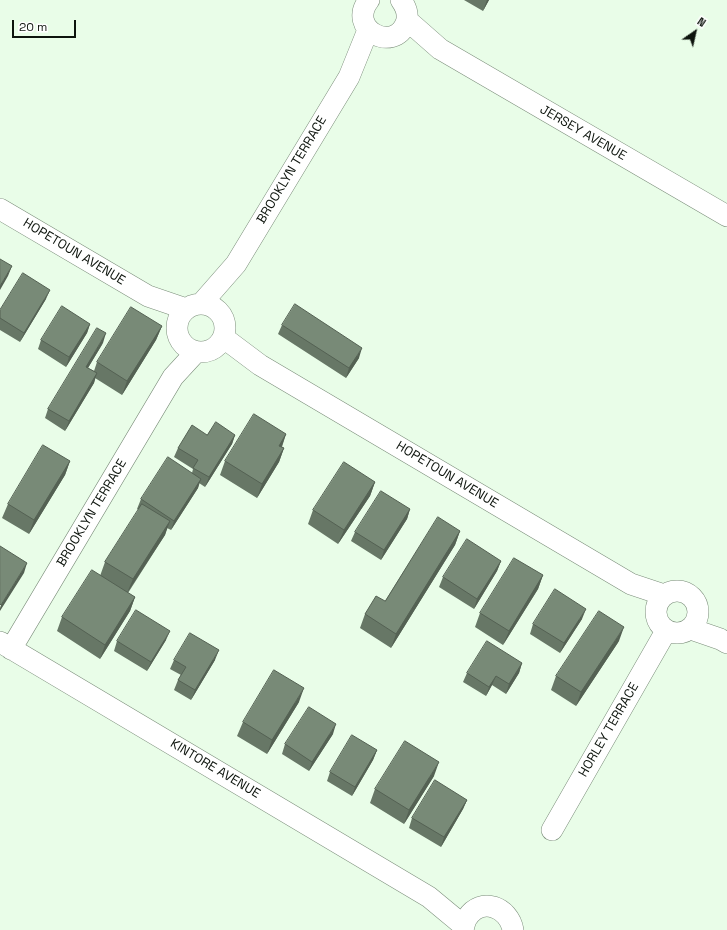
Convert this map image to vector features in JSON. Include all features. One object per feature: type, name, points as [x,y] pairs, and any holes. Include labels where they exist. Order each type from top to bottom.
[{"type":"street","points":[[349,0],[376,24]]},
{"type":"street","name":"BROOKLYN TERRACE","points":[[6,646],[172,377],[236,264],[349,76],[376,24],[400,33],[404,27],[403,5]]},
{"type":"street","name":"JERSEY AVENUE","points":[[403,5],[440,49]]},
{"type":"street","name":"JERSEY AVENUE","points":[[376,24],[440,49],[727,216]]},
{"type":"street","name":"HOPETOUN AVENUE","points":[[0,209],[148,296],[197,332],[260,365],[660,602]]},
{"type":"street","name":"BROOKLYN TERRACE","points":[[197,332],[226,328],[220,312],[236,264]]},
{"type":"street","points":[[672,591],[688,593],[698,606],[695,622],[683,633],[674,634],[666,631],[656,618],[660,602],[672,591]]},
{"type":"street","points":[[695,622],[723,641]]},
{"type":"street","name":"HORLEY TERRACE","points":[[552,830],[666,631]]},
{"type":"street","name":"KINTORE AVENUE","points":[[6,646],[429,898],[467,923]]},
{"type":"street","points":[[467,923],[479,908],[488,906],[497,908],[508,915],[514,930]]},
{"type":"building","points":[[0,259],[12,266],[0,286]]},
{"type":"building","points":[[23,273],[50,290],[24,333],[0,318],[0,310]]},
{"type":"building","points":[[295,304],[362,348],[349,368],[282,325]]},
{"type":"building","points":[[62,306],[90,324],[69,357],[41,340]]},
{"type":"building","points":[[131,307],[162,326],[127,381],[97,362]]},
{"type":"building","points":[[97,328],[106,333],[86,367],[97,373],[69,421],[48,409]]},
{"type":"building","points":[[254,414],[286,434],[279,446],[284,448],[262,484],[225,461]]},
{"type":"building","points":[[216,422],[235,435],[209,477],[193,468],[198,460],[178,448],[192,425],[207,435]]},
{"type":"building","points":[[43,445],[70,461],[34,520],[8,504]]},
{"type":"building","points":[[168,457],[201,479],[174,521],[141,499]]},
{"type":"building","points":[[344,462],[375,482],[344,530],[313,510]]},
{"type":"building","points":[[381,491],[410,509],[384,550],[355,532]]},
{"type":"building","points":[[142,504],[170,521],[133,579],[105,562]]},
{"type":"building","points":[[438,517],[460,531],[396,634],[365,614],[376,596],[385,601]]},
{"type":"building","points":[[467,539],[501,561],[477,599],[443,577]]},
{"type":"building","points":[[0,546],[27,563],[1,605],[0,604]]},
{"type":"building","points":[[514,558],[543,575],[509,631],[480,613]]},
{"type":"building","points":[[92,570],[135,597],[105,645],[62,617]]},
{"type":"building","points":[[555,589],[586,609],[564,643],[533,624]]},
{"type":"building","points":[[136,610],[170,631],[151,662],[117,641]]},
{"type":"building","points":[[599,611],[624,627],[581,692],[556,676]]},
{"type":"building","points":[[190,633],[219,650],[195,690],[178,680],[186,667],[174,660]]},
{"type":"building","points":[[487,641],[522,663],[509,684],[496,676],[489,687],[467,673]]},
{"type":"building","points":[[274,670],[304,688],[272,740],[243,722]]},
{"type":"building","points":[[309,707],[336,724],[312,762],[285,744]]},
{"type":"building","points":[[352,735],[377,750],[355,787],[330,772]]},
{"type":"building","points":[[405,741],[439,762],[409,810],[375,789]]},
{"type":"building","points":[[435,780],[467,800],[444,837],[412,818]]}]
